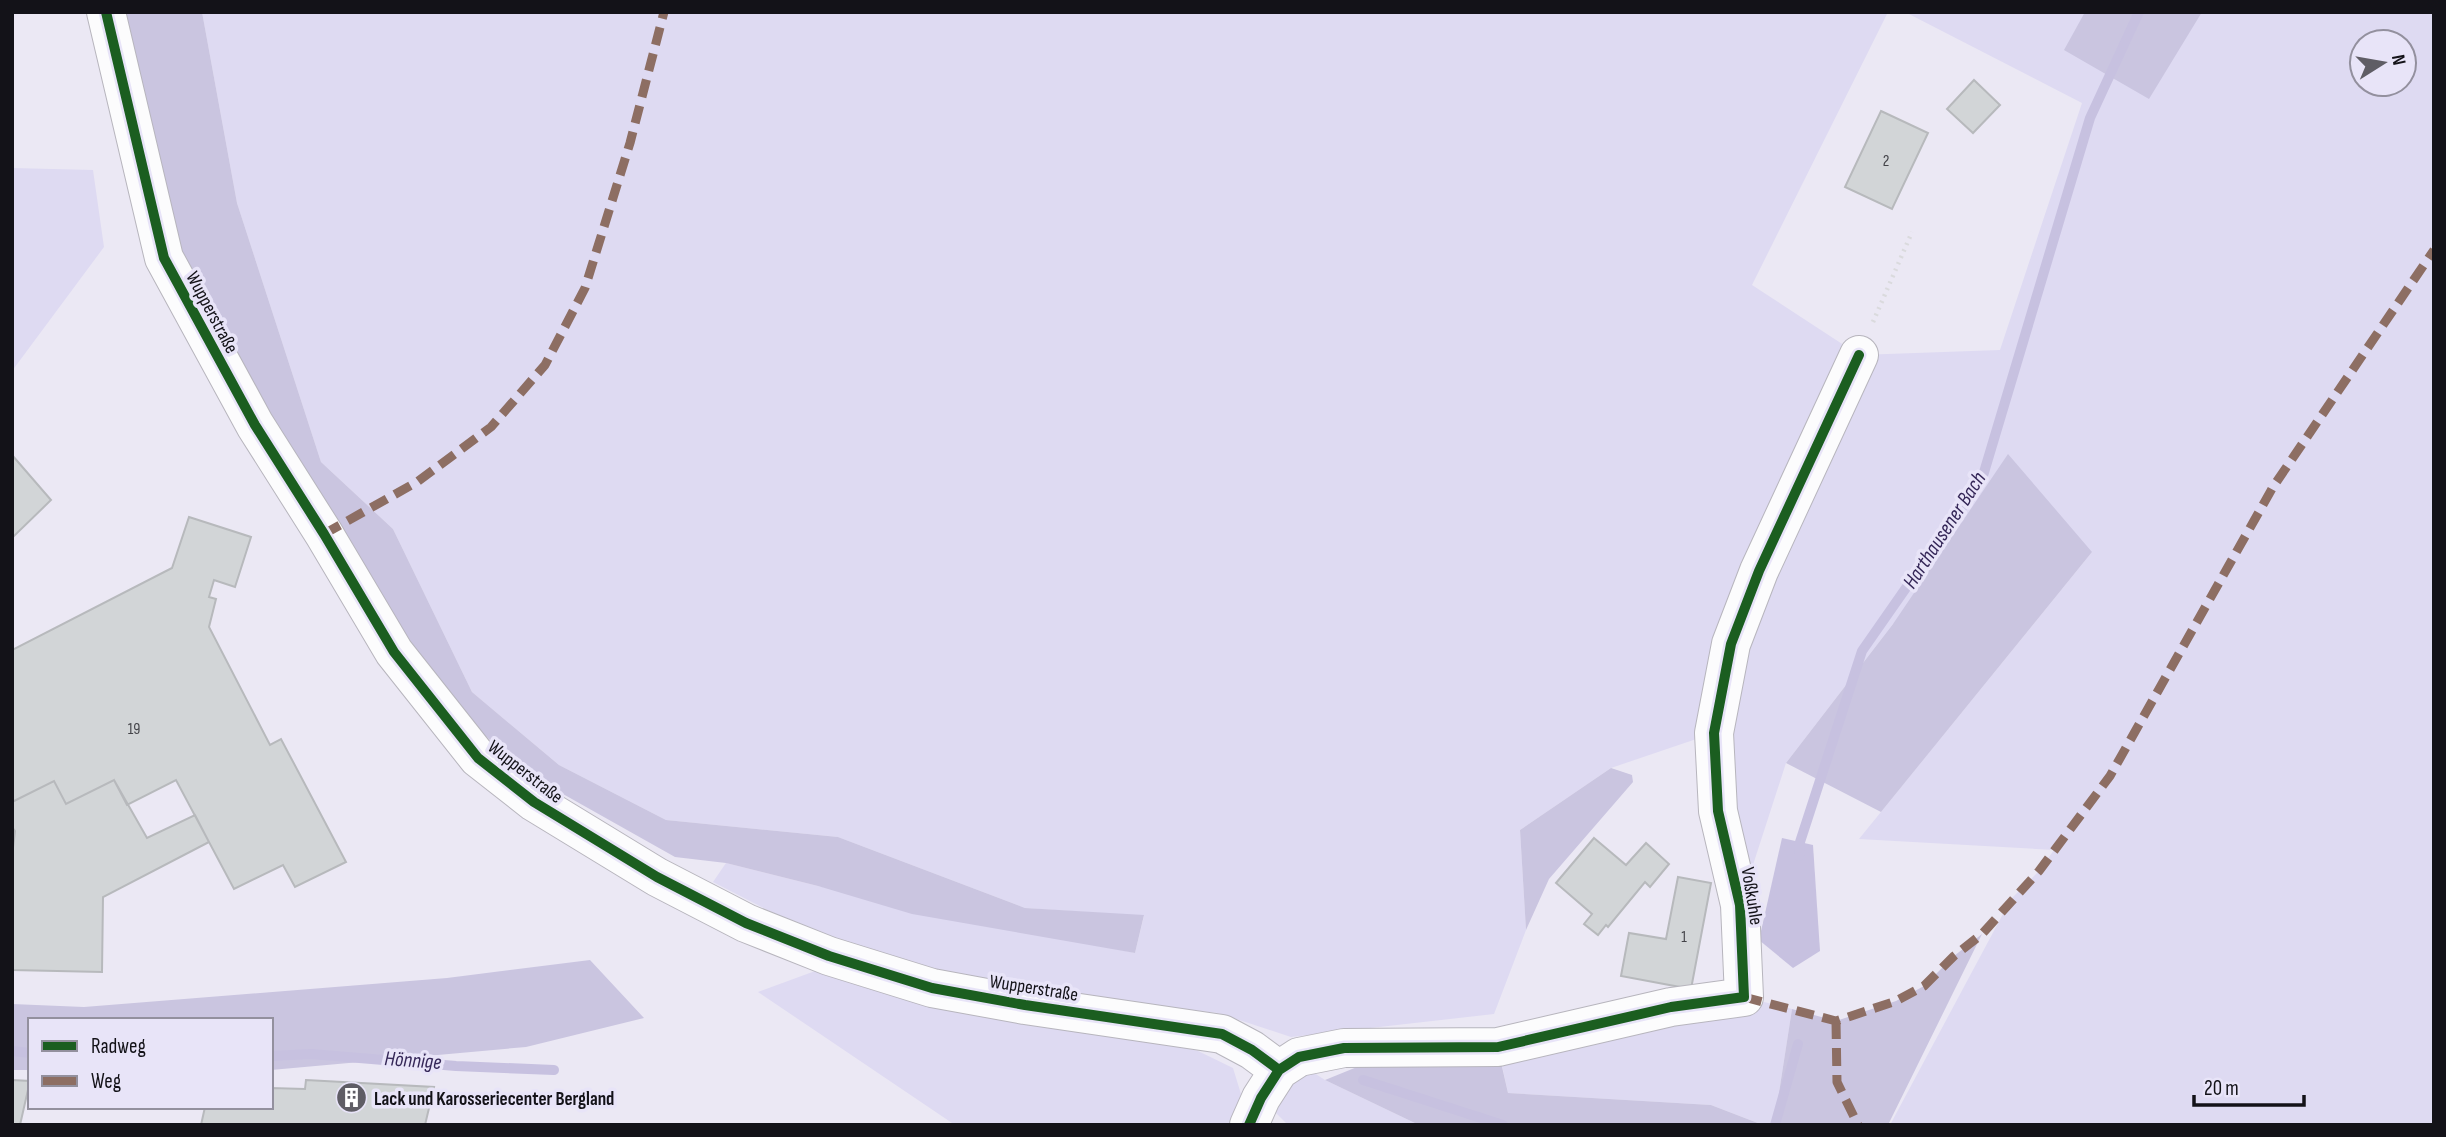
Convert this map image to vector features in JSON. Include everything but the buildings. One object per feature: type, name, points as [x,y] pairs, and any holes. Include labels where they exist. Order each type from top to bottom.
[{"type":"street","name":"Wupperstraße","points":[[106,12],[164,258],[254,425],[324,534],[394,652],[478,758],[534,802],[657,877],[746,923],[829,956],[932,988],[1025,1005],[1222,1034],[1252,1050],[1279,1070]]},
{"type":"street","name":"Voßkuhle","points":[[1279,1070],[1299,1057],[1316,1052],[1382,1047],[1498,1047],[1671,1007],[1744,997],[1740,905],[1718,811],[1714,733],[1731,644],[1759,571],[1859,355]]},
{"type":"street","points":[[1250,1125],[1261,1098],[1279,1070]]},
{"type":"path","points":[[1859,355],[1912,232]]},
{"type":"shaded area","points":[[106,12],[202,12],[237,203],[321,462],[393,529],[472,692],[559,765],[666,820],[838,837],[1025,908],[1144,915],[1135,953],[912,914],[818,886],[726,863],[675,857],[547,785],[491,741],[394,652],[164,258]]},
{"type":"shaded area","points":[[202,12],[1888,12],[1752,285],[1859,355],[2000,350],[2082,103],[1905,12],[2434,12],[2434,1125],[1890,1125],[2011,899],[2039,871],[2054,850],[1859,839],[2092,552],[1893,624],[1786,763],[1740,905],[1714,733],[1611,768],[1520,830],[1526,930],[1494,1014],[1291,1037],[1218,1013],[1031,993],[835,945],[713,882],[726,863],[818,886],[1135,953],[1144,916],[1025,908],[838,837],[666,820],[559,765],[472,692],[393,529],[321,462],[237,203]]},
{"type":"shaded area","points":[[2085,12],[2202,12],[2149,99],[2064,50]]},
{"type":"shaded area","points":[[12,168],[93,170],[104,247],[12,371]]},
{"type":"shaded area","points":[[2008,454],[2092,552],[1881,812],[1786,763],[1893,624]]},
{"type":"shaded area","points":[[1611,768],[1632,775],[1633,782],[1549,879],[1526,930],[1520,830]]},
{"type":"shaded area","points":[[1782,838],[1813,845],[1820,951],[1793,968],[1759,940]]},
{"type":"shaded area","points":[[1982,934],[1888,1125],[1774,1125],[1792,1009],[1836,1021],[1896,1001],[1924,986],[1954,956]]},
{"type":"shaded area","points":[[590,960],[644,1018],[526,1047],[273,1070],[273,1018],[28,1018],[28,1070],[12,1070],[12,1004],[84,1007],[447,978]]},
{"type":"shaded area","points":[[826,967],[1198,1051],[1233,1068],[1241,1094],[1234,1124],[955,1125],[758,992]]},
{"type":"shaded area","points":[[1744,997],[1792,1009],[1774,1125],[1763,1125],[1711,1105],[1508,1093],[1498,1047]]},
{"type":"shaded area","points":[[1274,1047],[1325,1080],[1419,1125],[1288,1125],[1261,1098]]},
{"type":"shaded area","points":[[1500,1058],[1508,1093],[1711,1105],[1763,1125],[1419,1125],[1325,1080],[1357,1067]]},
{"type":"waterway","name":"Harthausener Bach","points":[[1799,856],[1800,842],[1862,651],[1982,479],[2090,118],[2139,12]]},
{"type":"waterway","name":"Harthausener Bach","points":[[1775,1125],[1798,1044]]},
{"type":"waterway","name":"Hönnige","points":[[12,1051],[28,1053]]},
{"type":"waterway","name":"Hönnige","points":[[273,1056],[311,1054],[456,1066],[554,1070]]},
{"type":"waterway","name":"Harthausener Bach","points":[[1363,1080],[1503,1125]]},
{"type":"marked path","points":[[324,534],[417,482],[491,427],[545,365],[585,288],[630,143],[664,12]]},
{"type":"marked path","points":[[1744,997],[1836,1021],[1896,1001],[1924,986],[1954,956],[1982,934],[2039,871],[2110,776],[2273,487],[2434,250]]},
{"type":"marked path","points":[[1836,1021],[1837,1082],[1858,1125]]},
{"type":"cycle path","points":[[106,12],[164,258],[255,425],[394,652],[478,758],[534,802],[657,877],[746,923],[829,956],[932,988],[1025,1005],[1222,1034],[1252,1050],[1279,1070]]},
{"type":"cycle path","points":[[1249,1125],[1261,1098],[1279,1070],[1299,1057],[1344,1048],[1498,1047],[1671,1007],[1744,997],[1740,905],[1718,811],[1714,733],[1731,644],[1759,571],[1859,355]]},
{"type":"place","name":"Lack und Karosseriecenter Bergland","points":[[351,1098]]}]
